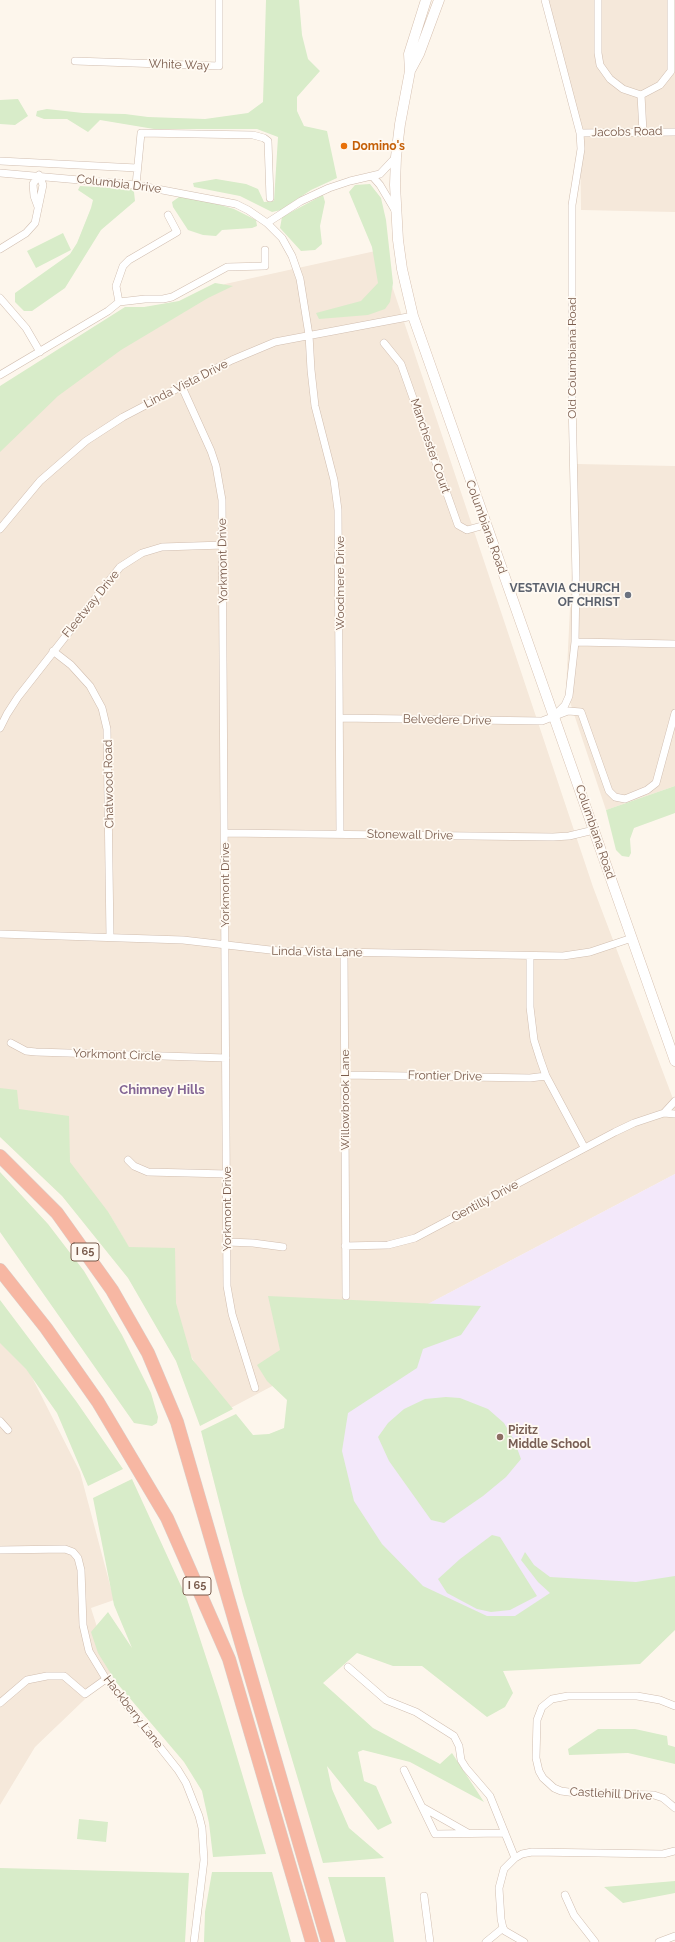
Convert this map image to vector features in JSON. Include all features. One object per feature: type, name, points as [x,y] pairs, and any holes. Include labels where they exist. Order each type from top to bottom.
[{"type":"highway","name":"I 65","points":[[0,1156],[57,1213],[112,1290],[148,1353],[174,1415],[328,1942]]},
{"type":"highway","name":"I 65","points":[[0,1270],[46,1328],[98,1402],[167,1518],[229,1659],[312,1942]]},
{"type":"main road","name":"Columbiana Road","points":[[426,0],[409,54],[410,71],[400,124],[396,157],[396,212],[402,269],[413,316],[485,525],[554,716],[675,1061]]},
{"type":"main road","name":"Columbiana Road","points":[[410,71],[419,54],[439,0]]},
{"type":"street","name":"White Way","points":[[74,61],[218,66],[219,0]]},
{"type":"street","name":"Old Columbiana Road","points":[[545,0],[580,133],[581,149],[572,205],[572,399],[576,578],[575,642],[569,696],[565,705],[554,716]]},
{"type":"street","points":[[598,0],[598,53],[600,65],[610,79],[623,88],[642,94],[660,85],[671,71],[670,0]]},
{"type":"street","points":[[642,94],[643,132]]},
{"type":"street","name":"Jacobs Road","points":[[580,133],[675,132]]},
{"type":"street","points":[[136,185],[141,133],[259,136],[268,141],[270,198]]},
{"type":"street","points":[[267,223],[302,202],[330,188],[350,181],[380,174],[396,157]]},
{"type":"street","points":[[0,161],[137,168]]},
{"type":"street","name":"Columbia Drive","points":[[0,173],[39,175],[173,190],[236,204],[267,223]]},
{"type":"street","points":[[0,249],[31,228],[37,217],[38,207],[34,196],[33,184],[39,175]]},
{"type":"street","points":[[372,177],[380,184],[396,212]]},
{"type":"street","points":[[119,302],[116,286],[123,266],[129,260],[177,232],[168,215]]},
{"type":"street","name":"Woodmere Drive","points":[[267,223],[282,238],[296,265],[300,278],[309,335],[315,406],[334,480],[338,510],[340,834]]},
{"type":"street","points":[[0,375],[108,311],[119,302],[163,299],[172,296],[227,267],[265,266],[265,250]]},
{"type":"street","points":[[0,298],[26,328],[40,352]]},
{"type":"street","name":"Linda Vista Drive","points":[[0,529],[40,482],[81,445],[123,417],[262,347],[309,335],[413,316]]},
{"type":"street","name":"Manchester Court","points":[[384,343],[401,364],[458,524],[466,530],[485,525]]},
{"type":"street","name":"Yorkmont Drive","points":[[182,387],[205,434],[216,466],[222,500],[224,545],[227,1286],[229,1304],[255,1388]]},
{"type":"street","name":"Fleetway Drive","points":[[0,728],[12,705],[53,651],[116,573],[134,557],[162,547],[224,545]]},
{"type":"street","points":[[575,642],[675,644]]},
{"type":"street","name":"Chatwood Road","points":[[53,651],[71,665],[90,686],[102,708],[108,729],[110,937]]},
{"type":"street","name":"Belvedere Drive","points":[[340,718],[517,722],[542,721],[568,711],[581,712],[609,791],[615,797],[625,799],[647,790],[656,783],[675,713]]},
{"type":"street","name":"Stonewall Drive","points":[[225,832],[553,837],[569,836],[594,830]]},
{"type":"street","name":"Linda Vista Lane","points":[[0,934],[110,937],[199,942],[270,951],[530,956],[580,955],[632,938]]},
{"type":"street","name":"Willowbrook Lane","points":[[344,953],[345,1246]]},
{"type":"street","points":[[530,956],[532,1024],[534,1040],[546,1076],[584,1147]]},
{"type":"street","name":"Yorkmont Circle","points":[[11,1043],[26,1051],[36,1052],[226,1058]]},
{"type":"street","name":"Frontier Drive","points":[[345,1075],[530,1078],[546,1076]]},
{"type":"street","name":"Gentilly Drive","points":[[664,1113],[675,1101]]},
{"type":"street","name":"Gentilly Drive","points":[[345,1246],[388,1245],[415,1238],[584,1147],[634,1123],[664,1113],[675,1114]]},
{"type":"street","points":[[128,1160],[134,1166],[148,1172],[227,1174]]},
{"type":"street","points":[[227,1242],[253,1243],[283,1247]]},
{"type":"street","points":[[345,1246],[346,1296]]},
{"type":"street","points":[[0,1421],[8,1430]]},
{"type":"street","name":"Hackberry Lane","points":[[0,1550],[59,1549],[70,1550],[76,1554],[81,1566],[82,1614],[86,1642],[93,1660],[106,1679],[168,1757],[186,1784],[195,1804],[202,1828],[204,1860],[194,1942]]},
{"type":"street","points":[[348,1667],[386,1700],[416,1712],[454,1736],[459,1746],[461,1760],[490,1796],[515,1858]]},
{"type":"street","points":[[0,1703],[27,1680],[47,1676],[64,1676],[85,1694],[106,1679]]},
{"type":"street","name":"Castlehill Drive","points":[[675,1706],[660,1700],[636,1696],[568,1696],[552,1699],[542,1707],[537,1720],[536,1758],[539,1772],[543,1778],[554,1788],[561,1791],[576,1793],[654,1795],[663,1798],[675,1808]]},
{"type":"street","points":[[404,1770],[435,1834],[505,1833]]},
{"type":"street","points":[[421,1807],[470,1834]]},
{"type":"street","points":[[524,1942],[508,1934],[502,1928],[500,1888],[504,1869],[515,1858],[522,1854],[532,1852],[663,1854],[675,1851]]},
{"type":"street","points":[[565,1895],[574,1915],[595,1942]]},
{"type":"street","points":[[424,1896],[430,1942]]},
{"type":"street","points":[[486,1942],[502,1928]]},
{"type":"street","points":[[659,1942],[675,1936]]},
{"type":"shaded area","points":[[545,0],[675,0],[675,212],[581,210],[580,133]]},
{"type":"shaded area","points":[[380,250],[593,887],[675,1104],[675,1174],[223,1412],[109,1213],[0,1107],[0,432],[70,370],[225,284]]},
{"type":"shaded area","points":[[577,464],[675,466],[675,786],[606,810],[566,690]]},
{"type":"shaded area","name":"Pizitz Middle School","points":[[675,1174],[675,1581],[531,1629],[480,1624],[405,1586],[339,1508],[312,1365]]},
{"type":"shaded area","points":[[0,1322],[8,1330],[80,1472],[114,1600],[91,1608],[112,1675],[35,1747],[0,1805]]},
{"type":"green space","points":[[266,0],[299,0],[302,35],[308,59],[320,71],[297,97],[297,111],[304,126],[327,131],[337,178],[311,190],[281,210],[272,212],[240,196],[194,187],[193,183],[216,179],[246,184],[258,189],[264,202],[274,201],[278,137],[257,129],[154,129],[100,120],[88,132],[67,119],[44,119],[36,116],[37,111],[47,109],[83,113],[205,119],[248,113],[263,102]]},
{"type":"green space","points":[[18,99],[28,116],[15,125],[0,124],[0,100]]},
{"type":"green space","points":[[370,184],[381,198],[386,220],[393,283],[390,302],[385,309],[368,315],[319,319],[316,313],[361,301],[378,283],[372,247],[349,192],[355,185]]},
{"type":"green space","points":[[80,186],[131,189],[134,192],[135,201],[101,230],[65,288],[32,311],[24,311],[15,302],[15,293],[70,254],[77,243],[93,200],[78,190]]},
{"type":"green space","points":[[323,195],[325,202],[320,226],[322,244],[315,250],[301,251],[280,228],[282,217]]},
{"type":"green space","points":[[179,197],[193,197],[234,209],[256,220],[257,226],[252,228],[222,230],[216,236],[203,235],[188,230],[173,207],[172,202]]},
{"type":"green space","points":[[63,233],[71,250],[36,268],[27,251]]},
{"type":"green space","points":[[215,283],[233,286],[208,298],[121,350],[58,396],[0,452],[0,386],[125,307],[144,307],[179,301]]},
{"type":"green space","points":[[675,786],[675,813],[634,828],[630,839],[631,853],[629,857],[622,856],[616,850],[606,810]]},
{"type":"green space","points":[[0,1088],[17,1090],[19,1109],[69,1116],[70,1162],[109,1213],[129,1247],[175,1248],[176,1303],[192,1359],[233,1409],[200,1426],[176,1361],[128,1278],[62,1196],[0,1137]]},
{"type":"green space","points":[[0,1172],[48,1224],[84,1271],[122,1335],[151,1393],[158,1417],[157,1423],[152,1426],[134,1423],[0,1232]]},
{"type":"green space","points":[[268,1296],[481,1306],[461,1335],[423,1349],[417,1368],[348,1413],[342,1451],[354,1501],[382,1544],[423,1586],[487,1616],[515,1616],[550,1593],[538,1582],[521,1560],[525,1552],[534,1565],[550,1577],[636,1582],[675,1576],[675,1630],[640,1664],[503,1671],[513,1693],[505,1707],[487,1717],[422,1666],[393,1666],[357,1653],[323,1683],[373,1728],[440,1764],[452,1753],[484,1802],[410,1762],[363,1750],[358,1752],[364,1781],[376,1786],[392,1823],[378,1830],[327,1766],[332,1789],[349,1828],[384,1858],[323,1863],[243,1595],[201,1431],[236,1414],[253,1435],[269,1434],[284,1428],[287,1400],[267,1381],[257,1365],[280,1350]]},
{"type":"green space","points":[[0,1300],[76,1401],[123,1469],[88,1486],[57,1413],[26,1369],[0,1343]]},
{"type":"green space","points":[[446,1397],[460,1398],[488,1409],[504,1423],[514,1440],[521,1459],[506,1477],[483,1496],[444,1523],[431,1520],[389,1461],[378,1437],[388,1423],[404,1409],[425,1399]]},
{"type":"green space","points":[[132,1479],[187,1599],[220,1700],[266,1854],[213,1857],[209,1823],[202,1791],[184,1762],[116,1682],[98,1653],[91,1632],[108,1612],[132,1648],[114,1605],[93,1498]]},
{"type":"green space","points":[[492,1535],[500,1537],[537,1596],[510,1610],[491,1612],[477,1609],[447,1593],[438,1579],[460,1559]]},
{"type":"green space","points":[[598,1729],[635,1729],[667,1736],[668,1745],[675,1747],[675,1764],[628,1753],[569,1755],[568,1749]]},
{"type":"green space","points":[[79,1819],[108,1822],[106,1842],[77,1839]]},
{"type":"green space","points":[[0,1868],[189,1873],[185,1942],[0,1942]]},
{"type":"green space","points":[[212,1872],[272,1872],[291,1942],[204,1942],[205,1912]]},
{"type":"green space","points":[[328,1877],[385,1877],[394,1942],[346,1942]]},
{"type":"green space","points":[[675,1881],[675,1893],[623,1903],[604,1887]]},
{"type":"place","name":"Domino's","points":[[344,146]]},
{"type":"place","name":"VESTAVIA CHURCH OF CHRIST","points":[[628,595]]},
{"type":"place","name":"Pizitz Middle School","points":[[500,1437]]},
{"type":"district","name":"Chimney Hills","points":[[162,1090]]}]
